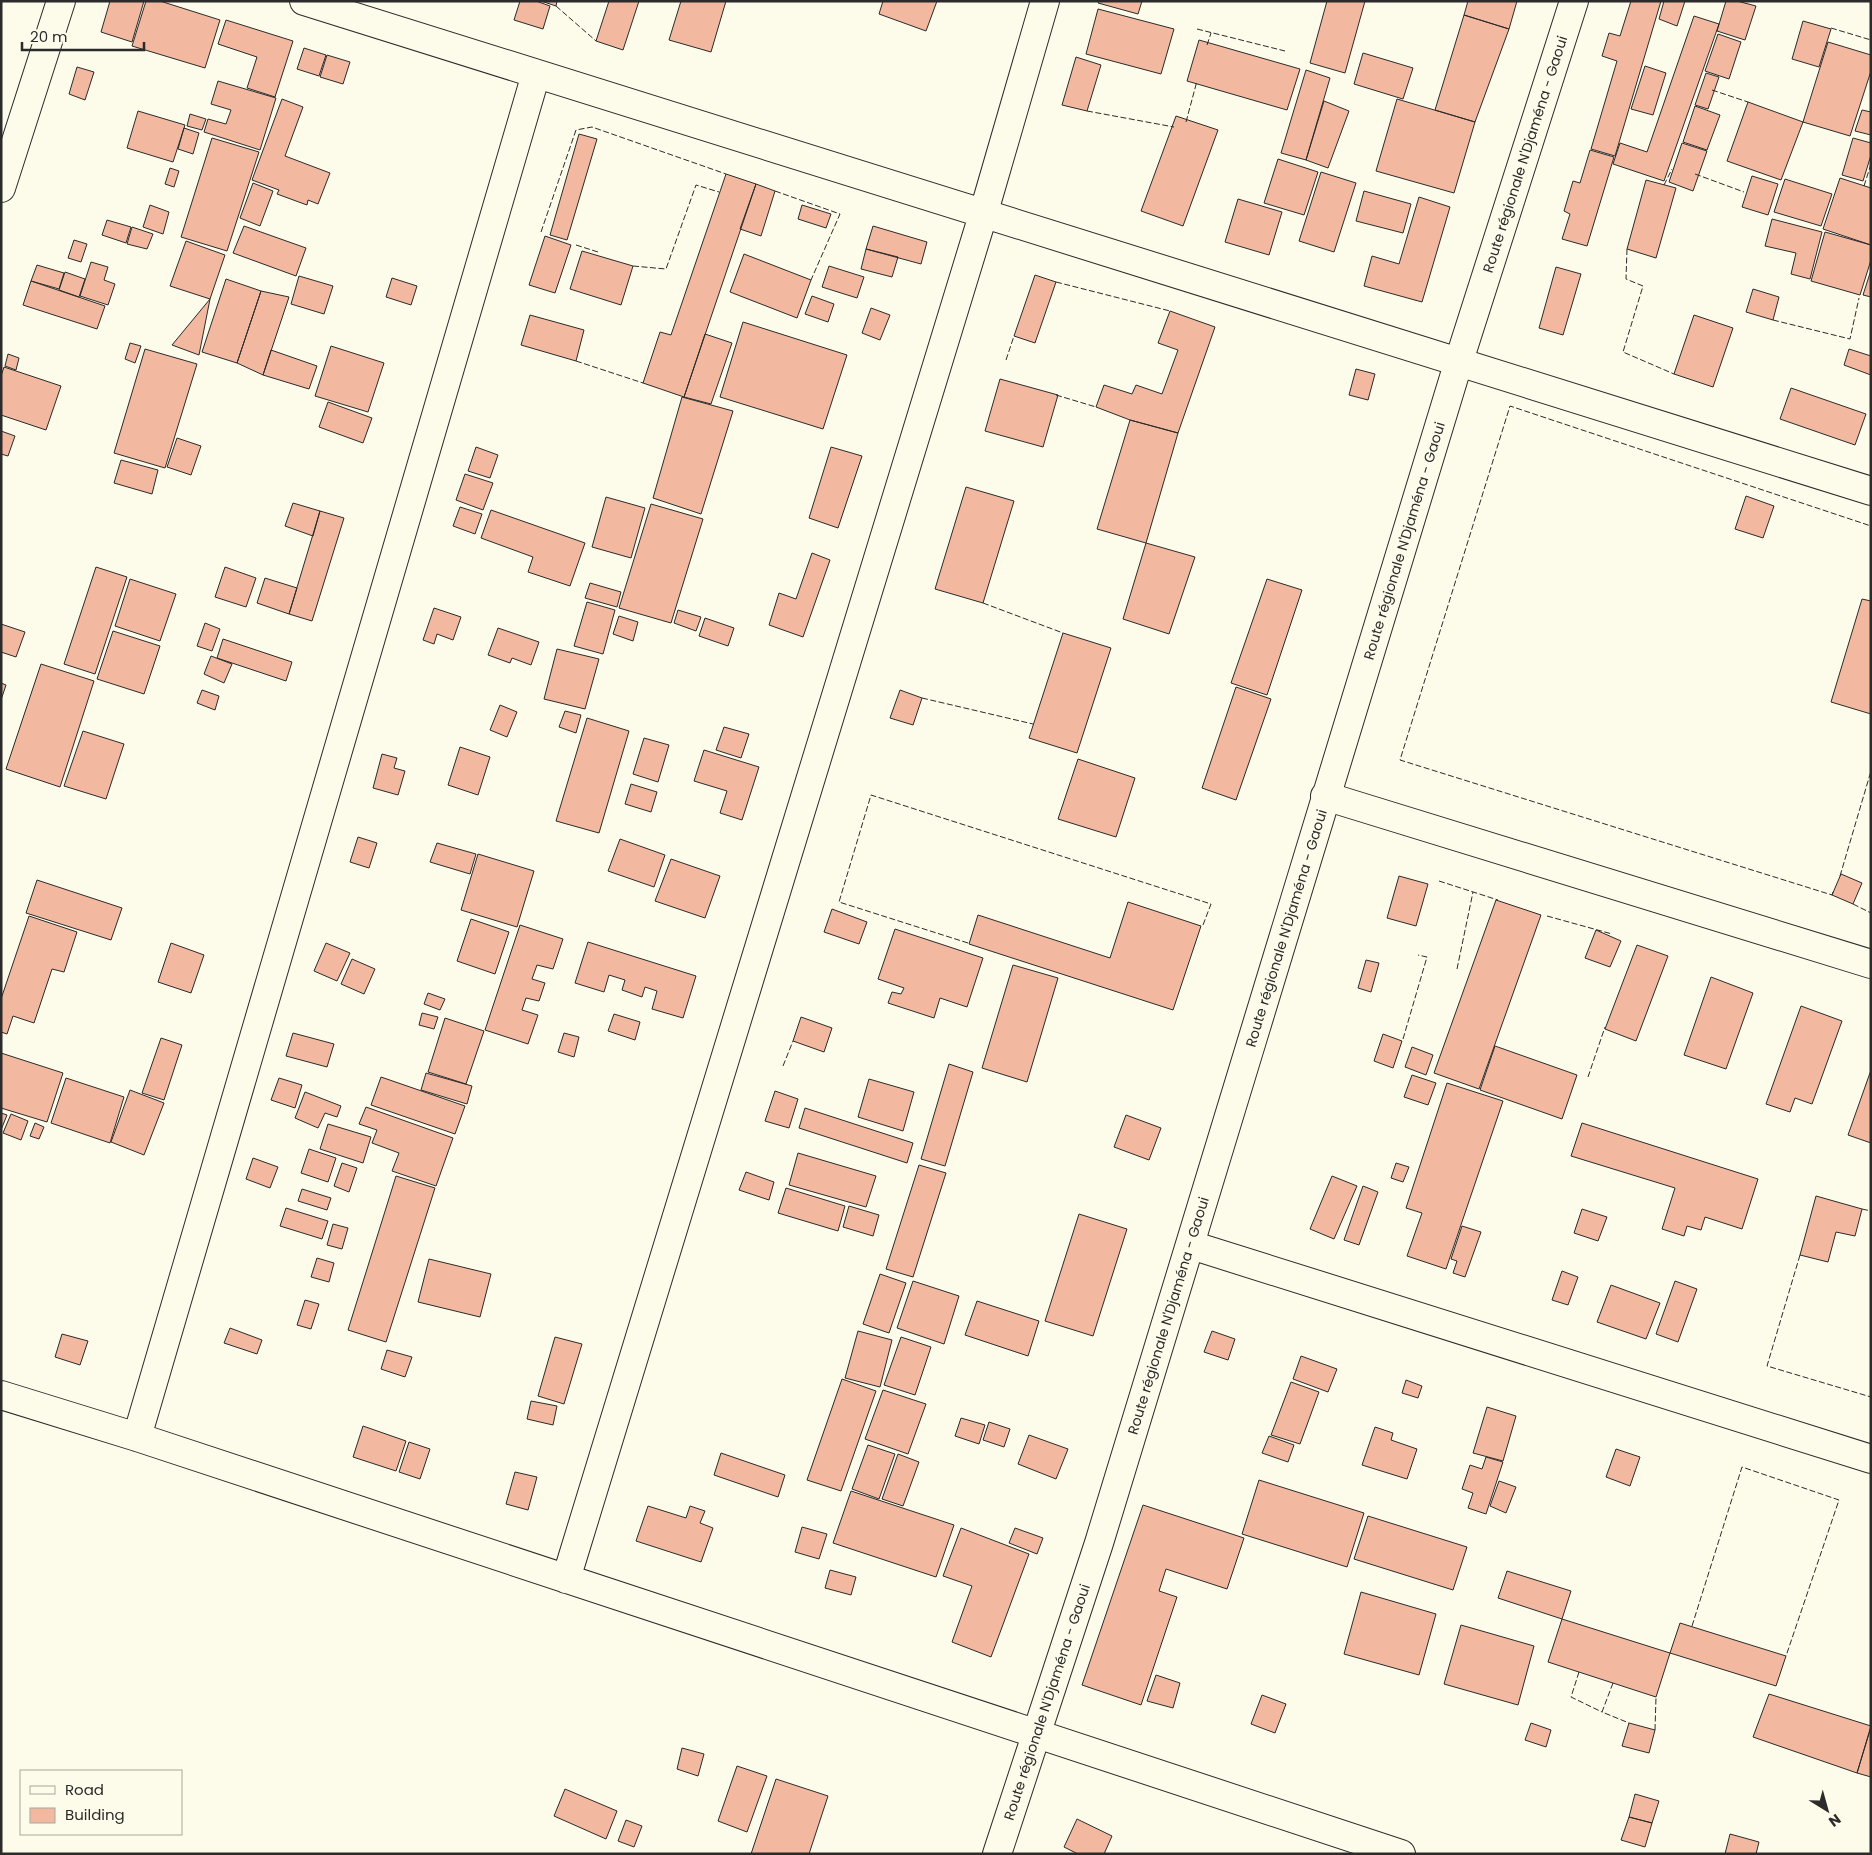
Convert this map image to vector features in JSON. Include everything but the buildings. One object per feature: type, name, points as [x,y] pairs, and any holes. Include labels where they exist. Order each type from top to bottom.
[{"type":"street","points":[[1,188],[61,1]]},
{"type":"street","points":[[304,1],[1871,492]]},
{"type":"street","points":[[566,1579],[983,215],[1045,1]]},
{"type":"street","name":"Route régionale N'Djaména - Gaoui","points":[[997,1854],[1096,1552],[1458,364],[1574,1]]},
{"type":"street","points":[[137,1436],[536,74]]},
{"type":"street","points":[[1326,796],[1871,964]]},
{"type":"street","points":[[1191,1244],[1871,1460]]},
{"type":"street","points":[[1,1395],[137,1436],[566,1579],[1037,1732],[1401,1854]]},
{"type":"fence","points":[[556,6],[596,41]]},
{"type":"fence","points":[[1831,28],[1871,40]]},
{"type":"fence","points":[[1197,29],[1285,51]]},
{"type":"fence","points":[[1207,45],[1211,33]]},
{"type":"fence","points":[[1186,122],[1197,81]]},
{"type":"fence","points":[[1712,90],[1748,102]]},
{"type":"fence","points":[[1087,111],[1174,127]]},
{"type":"fence","points":[[541,232],[576,130],[592,127],[726,174]]},
{"type":"fence","points":[[1864,186],[1871,164]]},
{"type":"fence","points":[[1664,185],[1672,169]]},
{"type":"fence","points":[[1695,174],[1744,192]]},
{"type":"fence","points":[[633,266],[666,269],[696,185],[719,192]]},
{"type":"fence","points":[[775,191],[840,214],[811,280]]},
{"type":"fence","points":[[576,245],[598,252]]},
{"type":"fence","points":[[1627,249],[1626,279],[1643,286],[1623,352],[1674,374]]},
{"type":"fence","points":[[1056,282],[1170,311]]},
{"type":"fence","points":[[1773,320],[1850,339],[1859,298]]},
{"type":"fence","points":[[1006,360],[1014,336]]},
{"type":"fence","points":[[576,361],[643,383]]},
{"type":"fence","points":[[1056,395],[1096,407]]},
{"type":"fence","points":[[1833,892],[1832,895],[1400,760],[1510,406],[1871,526]]},
{"type":"fence","points":[[983,603],[1063,633]]},
{"type":"fence","points":[[922,698],[1033,724]]},
{"type":"fence","points":[[1840,876],[1871,771]]},
{"type":"fence","points":[[968,943],[839,902],[871,795],[1211,904],[1203,925]]},
{"type":"fence","points":[[1439,881],[1498,900]]},
{"type":"fence","points":[[1457,969],[1473,892]]},
{"type":"fence","points":[[1853,904],[1871,913]]},
{"type":"fence","points":[[1547,916],[1612,934]]},
{"type":"fence","points":[[1403,1039],[1427,957],[1418,955]]},
{"type":"fence","points":[[1588,1077],[1605,1027]]},
{"type":"fence","points":[[783,1066],[793,1041]]},
{"type":"fence","points":[[1862,1209],[1871,1211]]},
{"type":"fence","points":[[1800,1255],[1767,1366],[1871,1397]]},
{"type":"fence","points":[[1692,1626],[1742,1467],[1839,1500],[1786,1656]]},
{"type":"fence","points":[[1579,1672],[1571,1697],[1602,1712]]},
{"type":"fence","points":[[1613,1683],[1602,1712],[1629,1723]]},
{"type":"fence","points":[[1655,1730],[1656,1697]]}]
